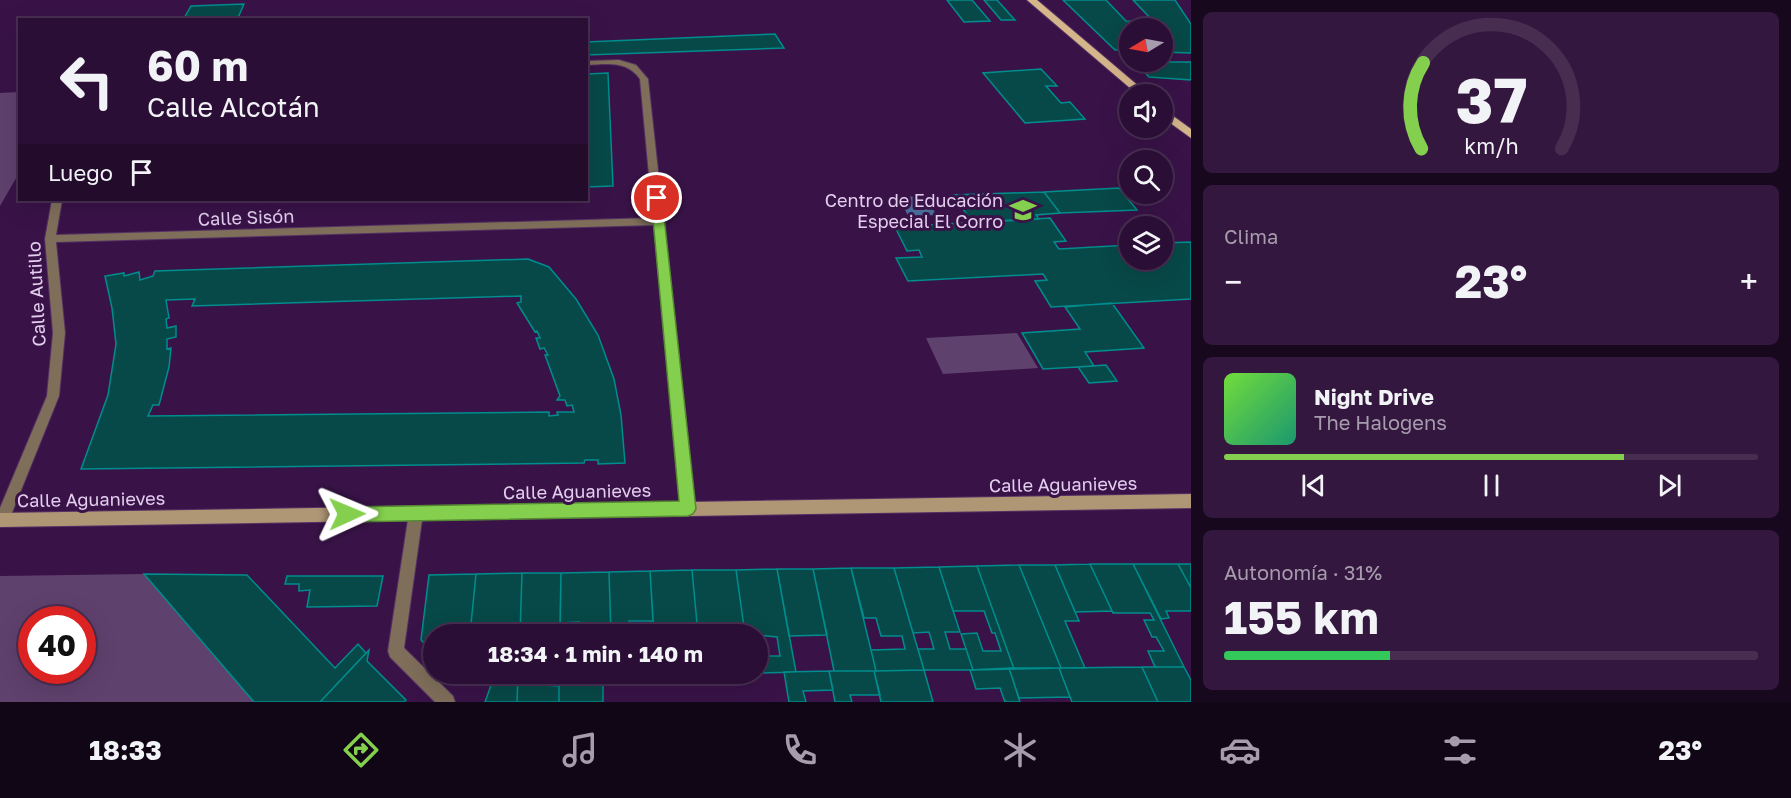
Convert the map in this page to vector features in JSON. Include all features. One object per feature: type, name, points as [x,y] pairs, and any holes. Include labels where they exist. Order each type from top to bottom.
[{"type":"main road","points":[[1032,0],[1131,84]]},
{"type":"main road","points":[[1173,120],[1191,135]]},
{"type":"street","points":[[588,63],[607,62],[632,65],[640,70],[644,79],[688,509]]},
{"type":"street","name":"Calle Autillo","points":[[1,520],[54,396],[59,333],[50,239],[57,201]]},
{"type":"street","name":"Calle Sisón","points":[[50,239],[659,221]]},
{"type":"street","name":"Calle Aguanieves","points":[[1,520],[1191,501]]},
{"type":"street","points":[[416,513],[396,651],[447,702]]},
{"type":"shaded area","points":[[18,92],[18,175],[0,206],[0,93]]},
{"type":"shaded area","points":[[1017,333],[1038,368],[943,374],[926,338]]},
{"type":"shaded area","points":[[144,574],[254,702],[0,702],[0,576]]},
{"type":"water","points":[[927,196],[936,215],[908,216],[899,197]]},
{"type":"building","points":[[947,0],[972,0],[990,21],[964,22]]},
{"type":"building","points":[[984,0],[997,0],[1015,20],[1001,20]]},
{"type":"building","points":[[1063,0],[1106,0],[1123,18],[1119,18],[1119,50],[1115,50]]},
{"type":"building","points":[[1133,0],[1175,0],[1191,24],[1191,53],[1173,52],[1173,18],[1150,18]]},
{"type":"building","points":[[244,4],[238,18],[184,18],[191,6]]},
{"type":"building","points":[[775,34],[784,48],[588,55],[588,42]]},
{"type":"building","points":[[1173,62],[1191,62],[1191,80],[1149,77],[1145,72],[1173,72]]},
{"type":"building","points":[[1041,69],[1057,86],[1046,86],[1061,103],[1070,102],[1085,119],[1025,123],[983,73]]},
{"type":"building","points":[[608,73],[613,186],[588,187],[588,74]]},
{"type":"building","points":[[1119,188],[1119,204],[1132,204],[1137,210],[1060,213],[1044,192]]},
{"type":"building","points":[[1044,192],[1060,213],[1036,215],[1039,219],[986,222],[983,218],[969,218],[954,195]]},
{"type":"building","points":[[1050,218],[1066,241],[1054,242],[1059,249],[1119,246],[1119,270],[1173,270],[1173,243],[1191,242],[1191,299],[1051,307],[1035,281],[1047,280],[1043,274],[908,281],[896,258],[922,257],[919,250],[907,251],[895,227]]},
{"type":"building","points":[[528,259],[549,267],[576,299],[598,335],[614,379],[621,415],[625,463],[598,464],[598,460],[585,460],[584,463],[81,469],[108,395],[116,344],[112,308],[105,276],[124,273],[124,276],[139,272],[140,280],[153,276],[155,271]],"holes":[[[521,296],[521,302],[517,303],[535,332],[537,331],[540,338],[536,338],[540,349],[544,348],[548,355],[545,355],[560,396],[557,400],[565,400],[567,406],[572,405],[574,412],[557,412],[558,415],[549,416],[549,412],[148,416],[153,405],[159,405],[169,367],[171,348],[167,349],[167,339],[176,337],[176,326],[167,328],[166,319],[169,318],[166,300],[195,299],[192,306]]]},
{"type":"building","points":[[1112,303],[1144,348],[1085,352],[1094,366],[1043,369],[1022,333],[1080,329],[1065,307]]},
{"type":"building","points":[[1106,365],[1117,381],[1089,383],[1078,367]]},
{"type":"building","points":[[1090,564],[1133,564],[1184,667],[1155,667],[1148,651],[1164,651],[1156,637],[1152,637],[1144,620],[1154,620],[1150,613],[1113,613]]},
{"type":"building","points":[[1090,564],[1112,611],[1075,612],[1055,565]]},
{"type":"building","points":[[1133,564],[1178,564],[1191,588],[1191,611],[1166,611],[1169,618],[1161,619]]},
{"type":"building","points":[[1178,564],[1191,564],[1191,588]]},
{"type":"building","points":[[1019,565],[1055,565],[1079,621],[1065,621],[1085,668],[1061,668]]},
{"type":"building","points":[[1019,565],[1061,668],[1014,669],[977,566]]},
{"type":"building","points":[[977,566],[1014,669],[973,670],[961,634],[977,633],[983,651],[1001,651],[984,611],[953,611],[939,567]]},
{"type":"building","points":[[939,567],[960,632],[945,632],[950,649],[966,649],[973,670],[924,670],[918,649],[934,649],[929,632],[913,633],[894,568]]},
{"type":"building","points":[[851,568],[894,568],[924,670],[876,671],[871,650],[905,649],[902,636],[881,636],[876,618],[864,618]]},
{"type":"building","points":[[851,568],[876,671],[834,671],[813,569]]},
{"type":"building","points":[[777,569],[813,569],[827,635],[789,636]]},
{"type":"building","points":[[777,569],[796,672],[768,673],[768,656],[780,656],[777,637],[768,636],[768,624],[744,624],[736,570]]},
{"type":"building","points":[[692,570],[736,570],[744,624],[697,624]]},
{"type":"building","points":[[692,570],[697,624],[653,624],[650,571]]},
{"type":"building","points":[[650,571],[653,621],[611,624],[609,572]]},
{"type":"building","points":[[609,572],[611,624],[560,623],[561,573]]},
{"type":"building","points":[[522,573],[520,624],[471,624],[476,574]]},
{"type":"building","points":[[522,573],[561,573],[560,624],[520,624]]},
{"type":"building","points":[[144,574],[247,575],[335,668],[358,644],[366,653],[320,702],[254,702]]},
{"type":"building","points":[[476,574],[471,624],[423,624],[423,642],[421,640],[429,575]]},
{"type":"building","points":[[287,576],[383,576],[377,606],[307,607],[310,590],[299,591],[299,584],[285,584]]},
{"type":"building","points":[[369,650],[367,661],[406,700],[404,702],[320,702]]},
{"type":"building","points":[[1142,667],[1158,702],[1072,702],[1059,668]]},
{"type":"building","points":[[1142,667],[1184,667],[1191,680],[1191,702],[1158,702]]},
{"type":"building","points":[[1009,668],[1020,702],[1005,702],[1000,688],[976,689],[970,670]]},
{"type":"building","points":[[1009,668],[1059,668],[1070,697],[1019,698]]},
{"type":"building","points":[[924,670],[933,702],[881,702],[874,671]]},
{"type":"building","points":[[829,671],[833,690],[803,691],[806,702],[789,702],[784,672]]},
{"type":"building","points":[[829,671],[874,671],[880,695],[850,695],[852,702],[835,702]]},
{"type":"building","points":[[491,684],[518,684],[517,702],[485,702]]},
{"type":"building","points":[[518,684],[559,686],[559,702],[517,702]]},
{"type":"building","points":[[559,684],[603,684],[603,702],[559,702]]},
{"type":"place","name":"Centro de Educación Especial El Corro","points":[[1023,210]]},
{"type":"route","points":[[347,514],[688,509],[657,198]]}]
